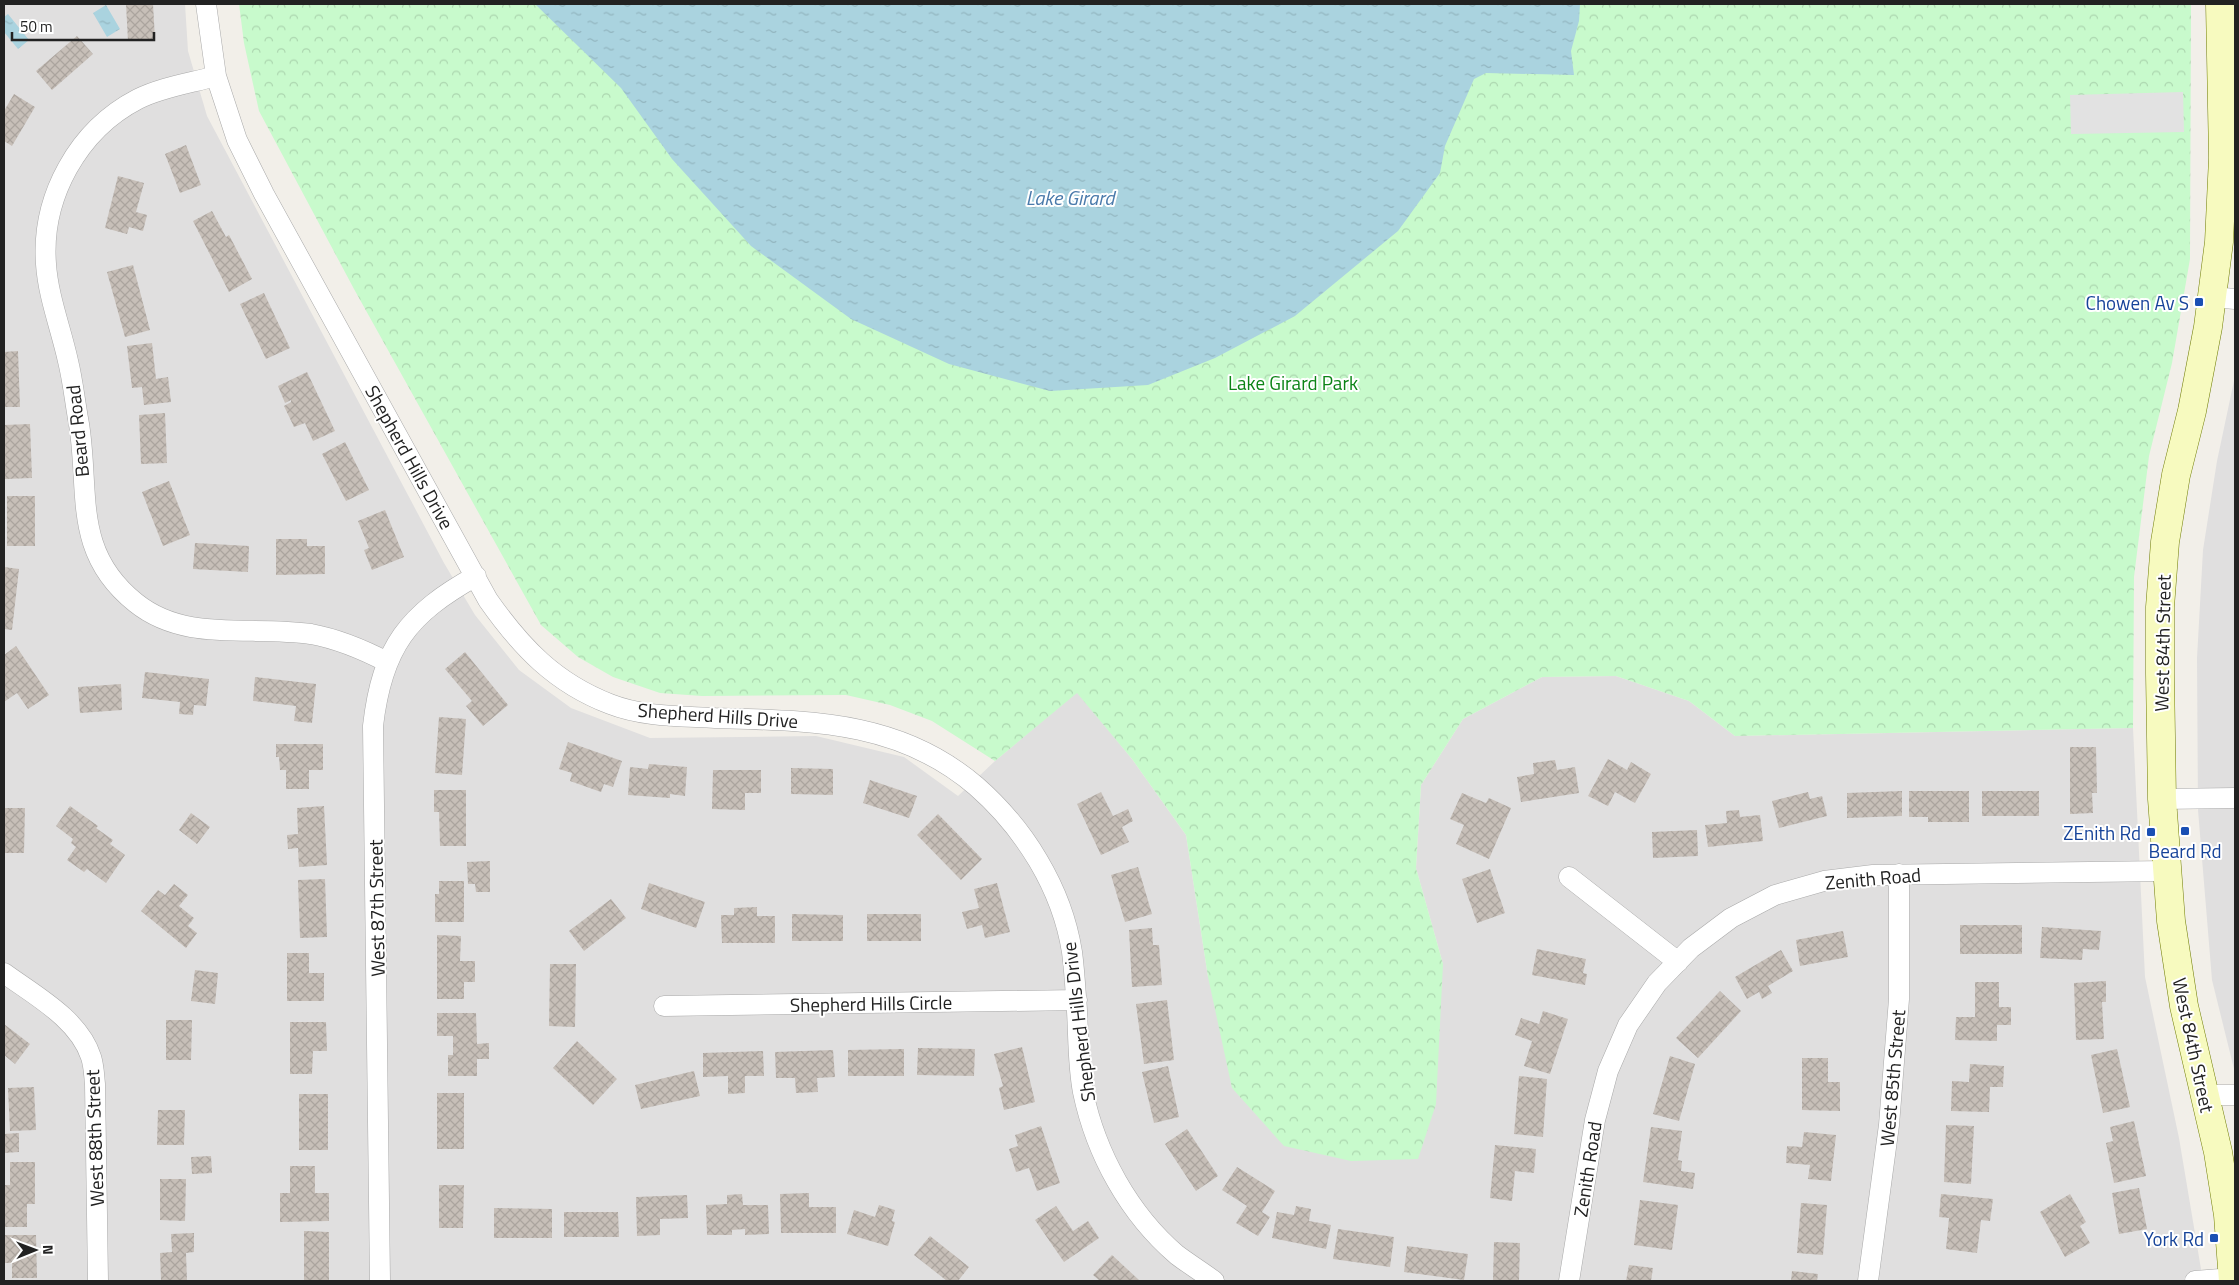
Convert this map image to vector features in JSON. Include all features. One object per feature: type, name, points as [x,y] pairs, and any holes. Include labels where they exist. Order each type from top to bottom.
[{"type":"street","name":"Shepherd Hills Drive","points":[[206,4],[216,76],[237,140],[264,194],[488,600],[512,634],[540,663],[573,686],[611,704],[650,714],[839,724],[887,736],[932,756],[974,784],[1010,818],[1038,858],[1059,904],[1072,950],[1083,1091],[1094,1134],[1115,1180],[1142,1218],[1176,1254],[1214,1281]]},
{"type":"street","name":"West 84th Street","points":[[2220,4],[2223,158],[2219,242],[2224,298],[2208,326],[2192,411],[2176,475],[2165,542],[2160,607],[2162,799],[2170,921],[2184,1006],[2218,1152],[2228,1215],[2233,1280]]},
{"type":"street","name":"Beard Road","points":[[216,76],[172,87],[139,98],[111,116],[86,140],[67,168],[53,198],[46,232],[46,265],[74,392],[80,430],[84,499],[88,528],[98,557],[114,583],[136,603],[162,620],[191,628],[271,630],[311,634],[350,644],[387,662]]},
{"type":"street","name":"West 87th Street","points":[[380,1281],[373,726],[377,695],[387,662],[402,636],[422,612],[447,592],[476,576]]},
{"type":"street","points":[[2162,799],[2235,798]]},
{"type":"street","name":"Zenith Road","points":[[1569,1281],[1595,1120],[1608,1071],[1628,1025],[1656,983],[1691,948],[1731,918],[1776,895],[1824,881],[1873,875],[2166,871]]},
{"type":"street","name":"West 85th Street","points":[[1868,1281],[1889,1125],[1899,1000],[1899,874]]},
{"type":"street","points":[[1569,877],[1678,962]]},
{"type":"street","name":"West 88th Street","points":[[4,973],[60,1014],[78,1035],[91,1057],[95,1084],[98,1281]]},
{"type":"street","name":"Shepherd Hills Circle","points":[[664,1006],[1077,1000]]},
{"type":"street","points":[[2204,1095],[2235,1095]]},
{"type":"street","points":[[2195,1281],[2233,1280]]},
{"type":"shaded area","points":[[4,4],[185,4],[188,51],[207,116],[444,563],[475,615],[519,670],[571,708],[650,738],[816,736],[904,757],[958,796],[995,761],[1077,692],[1132,759],[1186,835],[1208,977],[1443,964],[1416,868],[1421,785],[1463,719],[1542,677],[1616,676],[1689,701],[1735,736],[2133,728],[2145,977],[2179,1138],[2203,1281],[4,1281]]},
{"type":"shaded area","points":[[2183,92],[2184,132],[2071,134],[2070,95]]},
{"type":"shaded area","points":[[2235,376],[2235,1073],[2212,980],[2198,810],[2197,658],[2203,550],[2217,461]]},
{"type":"green space","name":"Lake Girard Park","points":[[239,4],[2191,4],[2190,259],[2172,363],[2149,456],[2134,577],[2133,728],[1735,736],[1689,701],[1616,676],[1542,677],[1463,719],[1421,785],[1416,868],[1443,964],[1436,1104],[1418,1159],[1351,1161],[1284,1146],[1232,1088],[1208,977],[1186,835],[1132,759],[1077,693],[995,761],[932,721],[890,705],[846,695],[702,696],[660,693],[613,677],[578,657],[541,625],[354,289],[259,111],[244,43]]},
{"type":"water","name":"Lake Girard","points":[[535,4],[1580,4],[1579,21],[1571,51],[1574,75],[1486,73],[1474,79],[1445,146],[1440,173],[1398,231],[1295,316],[1215,358],[1148,385],[1050,391],[949,364],[851,319],[751,246],[672,159],[621,88]]},
{"type":"water","points":[[106,5],[120,29],[107,37],[93,13]]},
{"type":"water","points":[[8,14],[29,40],[18,49],[4,32],[4,17]]},
{"type":"building","points":[[126,4],[153,4],[155,39],[128,41]]},
{"type":"building","points":[[77,36],[93,54],[52,90],[36,71]]},
{"type":"building","points":[[14,94],[35,107],[12,146],[4,141],[4,111]]},
{"type":"building","points":[[186,145],[201,185],[180,193],[165,154]]},
{"type":"building","points":[[118,176],[144,183],[136,212],[147,215],[143,231],[129,227],[127,234],[105,228]]},
{"type":"building","points":[[212,211],[226,237],[229,235],[252,279],[229,292],[193,221]]},
{"type":"building","points":[[133,265],[150,330],[125,337],[107,272]]},
{"type":"building","points":[[264,293],[290,348],[266,359],[240,304]]},
{"type":"building","points":[[152,343],[156,379],[168,377],[171,402],[144,405],[142,387],[132,388],[127,346]]},
{"type":"building","points":[[18,351],[20,407],[4,407],[4,352]]},
{"type":"building","points":[[307,372],[335,431],[313,441],[305,423],[294,427],[284,406],[291,402],[291,400],[285,403],[278,386]]},
{"type":"building","points":[[165,413],[167,463],[141,464],[139,415]]},
{"type":"building","points":[[30,424],[32,478],[5,479],[4,425]]},
{"type":"building","points":[[345,442],[369,490],[346,501],[322,454]]},
{"type":"building","points":[[169,481],[190,535],[163,546],[142,492]]},
{"type":"building","points":[[7,496],[35,496],[35,546],[7,546]]},
{"type":"building","points":[[385,510],[404,557],[372,570],[364,550],[369,548],[358,521]]},
{"type":"building","points":[[276,539],[307,539],[307,546],[325,546],[325,574],[276,575]]},
{"type":"building","points":[[195,543],[249,546],[248,572],[193,569]]},
{"type":"building","points":[[4,567],[19,569],[12,630],[4,629]]},
{"type":"building","points":[[16,646],[49,695],[28,709],[17,693],[4,702],[4,655]]},
{"type":"building","points":[[465,652],[508,705],[483,726],[466,706],[472,701],[445,669]]},
{"type":"building","points":[[145,672],[209,679],[206,706],[194,705],[193,715],[179,714],[180,702],[142,698]]},
{"type":"building","points":[[255,677],[316,684],[312,723],[294,721],[296,706],[253,701]]},
{"type":"building","points":[[121,684],[122,710],[80,713],[78,687]]},
{"type":"building","points":[[439,717],[466,719],[462,775],[435,773]]},
{"type":"building","points":[[568,742],[622,761],[613,787],[604,784],[601,792],[570,781],[572,773],[559,769]]},
{"type":"building","points":[[276,744],[323,744],[323,770],[309,770],[309,789],[286,789],[286,770],[280,770],[279,757],[276,757]]},
{"type":"building","points":[[2070,747],[2096,747],[2097,793],[2092,793],[2093,813],[2070,814]]},
{"type":"building","points":[[1608,759],[1627,770],[1631,762],[1651,774],[1635,803],[1615,792],[1608,806],[1588,796]]},
{"type":"building","points":[[1555,760],[1557,770],[1575,767],[1579,793],[1521,802],[1517,777],[1534,774],[1533,763]]},
{"type":"building","points":[[649,764],[687,767],[685,796],[670,794],[670,798],[628,795],[630,767],[648,769]]},
{"type":"building","points":[[791,768],[833,769],[833,795],[791,794]]},
{"type":"building","points":[[713,770],[761,770],[761,793],[745,793],[745,810],[712,809]]},
{"type":"building","points":[[870,780],[917,796],[909,818],[863,803]]},
{"type":"building","points":[[434,790],[466,790],[466,846],[440,846],[439,812],[434,812]]},
{"type":"building","points":[[1902,791],[1902,816],[1847,818],[1847,793]]},
{"type":"building","points":[[1909,791],[1969,791],[1969,822],[1928,822],[1928,817],[1909,817]]},
{"type":"building","points":[[1982,791],[2039,791],[2039,816],[1982,816]]},
{"type":"building","points":[[1101,792],[1113,816],[1128,809],[1133,821],[1122,827],[1129,842],[1101,855],[1077,804]]},
{"type":"building","points":[[1808,792],[1810,799],[1822,796],[1827,816],[1779,828],[1772,801]]},
{"type":"building","points":[[1462,793],[1486,803],[1489,798],[1511,808],[1489,859],[1456,844],[1464,825],[1450,819]]},
{"type":"building","points":[[70,806],[98,826],[96,828],[113,840],[110,844],[125,855],[106,883],[87,869],[84,872],[67,860],[76,847],[71,843],[73,839],[56,826]]},
{"type":"building","points":[[324,806],[327,865],[299,867],[298,848],[288,849],[287,835],[298,834],[297,808]]},
{"type":"building","points":[[4,808],[25,808],[24,853],[4,853]]},
{"type":"building","points":[[1739,810],[1740,817],[1760,815],[1763,841],[1708,847],[1705,825],[1727,823],[1726,811]]},
{"type":"building","points":[[191,813],[210,827],[197,844],[179,830]]},
{"type":"building","points":[[938,814],[982,859],[961,880],[917,835]]},
{"type":"building","points":[[1697,830],[1698,856],[1653,858],[1652,832]]},
{"type":"building","points":[[490,861],[490,892],[476,892],[475,884],[468,884],[467,862]]},
{"type":"building","points":[[1138,867],[1152,914],[1125,922],[1111,875]]},
{"type":"building","points":[[1490,869],[1505,913],[1477,923],[1462,879]]},
{"type":"building","points":[[325,879],[327,937],[300,938],[298,880]]},
{"type":"building","points":[[439,881],[464,881],[464,922],[435,922],[435,894],[439,894]]},
{"type":"building","points":[[649,883],[705,902],[696,928],[641,909]]},
{"type":"building","points":[[997,883],[1010,932],[985,938],[982,925],[967,929],[962,912],[979,908],[974,889]]},
{"type":"building","points":[[174,884],[188,895],[179,906],[194,918],[188,926],[197,933],[186,948],[141,911],[158,890],[165,895]]},
{"type":"building","points":[[611,899],[626,918],[584,951],[569,931]]},
{"type":"building","points":[[757,907],[757,916],[775,916],[775,943],[722,943],[721,915],[734,915],[734,908]]},
{"type":"building","points":[[792,914],[843,915],[843,941],[792,941]]},
{"type":"building","points":[[867,914],[921,914],[921,941],[867,941]]},
{"type":"building","points":[[1960,925],[2022,925],[2022,954],[1960,954]]},
{"type":"building","points":[[2042,927],[2101,931],[2099,950],[2083,949],[2082,960],[2040,958]]},
{"type":"building","points":[[1152,928],[1153,945],[1159,945],[1162,985],[1132,987],[1129,930]]},
{"type":"building","points":[[1843,931],[1848,957],[1800,966],[1796,940]]},
{"type":"building","points":[[437,935],[461,936],[460,961],[475,961],[475,982],[464,982],[464,999],[437,999]]},
{"type":"building","points":[[1537,949],[1586,959],[1583,973],[1587,974],[1585,985],[1532,975]]},
{"type":"building","points":[[1781,950],[1793,971],[1768,986],[1772,993],[1762,999],[1759,992],[1747,999],[1735,977]]},
{"type":"building","points":[[287,953],[309,953],[309,973],[324,973],[324,1001],[287,1001]]},
{"type":"building","points":[[550,964],[576,964],[575,1027],[549,1026]]},
{"type":"building","points":[[195,970],[218,973],[215,1004],[191,1001]]},
{"type":"building","points":[[2106,981],[2106,1002],[2102,1002],[2104,1039],[2076,1040],[2074,983]]},
{"type":"building","points":[[1975,982],[1999,982],[1999,1007],[2011,1007],[2011,1025],[1997,1025],[1997,1041],[1955,1040],[1956,1017],[1975,1017]]},
{"type":"building","points":[[1720,991],[1741,1011],[1698,1058],[1676,1038]]},
{"type":"building","points":[[1167,1000],[1174,1060],[1144,1064],[1136,1004]]},
{"type":"building","points":[[1543,1011],[1568,1019],[1550,1074],[1524,1066],[1532,1041],[1515,1035],[1521,1018],[1539,1024]]},
{"type":"building","points":[[437,1013],[476,1013],[477,1044],[489,1043],[489,1059],[477,1059],[477,1076],[448,1076],[448,1055],[453,1055],[453,1036],[437,1036]]},
{"type":"building","points":[[166,1020],[192,1020],[191,1060],[166,1060]]},
{"type":"building","points":[[290,1022],[326,1022],[327,1051],[313,1051],[312,1074],[290,1074]]},
{"type":"building","points":[[4,1024],[30,1044],[15,1064],[4,1055]]},
{"type":"building","points":[[577,1041],[617,1079],[593,1105],[553,1068]]},
{"type":"building","points":[[1022,1047],[1035,1102],[1004,1110],[999,1088],[1003,1086],[994,1054]]},
{"type":"building","points":[[918,1048],[975,1049],[974,1076],[917,1075]]},
{"type":"building","points":[[904,1049],[904,1076],[848,1076],[848,1050]]},
{"type":"building","points":[[2117,1049],[2130,1107],[2103,1113],[2091,1055]]},
{"type":"building","points":[[833,1050],[835,1077],[817,1078],[818,1092],[796,1093],[795,1078],[776,1078],[775,1052]]},
{"type":"building","points":[[763,1051],[764,1076],[745,1076],[745,1093],[728,1094],[728,1076],[703,1077],[703,1053]]},
{"type":"building","points":[[1670,1056],[1695,1064],[1679,1121],[1653,1114]]},
{"type":"building","points":[[1802,1058],[1828,1058],[1828,1082],[1840,1082],[1840,1111],[1802,1110]]},
{"type":"building","points":[[1970,1064],[2004,1066],[2003,1087],[1990,1087],[1989,1112],[1951,1111],[1952,1081],[1969,1082]]},
{"type":"building","points":[[1168,1066],[1179,1117],[1154,1123],[1142,1072]]},
{"type":"building","points":[[694,1071],[700,1096],[641,1109],[635,1085]]},
{"type":"building","points":[[1519,1076],[1547,1079],[1543,1137],[1514,1134]]},
{"type":"building","points":[[34,1087],[36,1130],[10,1131],[8,1088]]},
{"type":"building","points":[[437,1093],[464,1093],[464,1149],[437,1149]]},
{"type":"building","points":[[299,1094],[328,1094],[328,1150],[299,1150]]},
{"type":"building","points":[[158,1110],[185,1110],[184,1145],[157,1145]]},
{"type":"building","points":[[2134,1121],[2146,1176],[2114,1183],[2106,1143],[2113,1141],[2110,1127]]},
{"type":"building","points":[[1946,1125],[1974,1126],[1971,1184],[1944,1182]]},
{"type":"building","points":[[1041,1126],[1060,1183],[1037,1191],[1029,1168],[1016,1172],[1009,1149],[1018,1146],[1015,1135]]},
{"type":"building","points":[[1651,1127],[1682,1131],[1678,1160],[1682,1161],[1681,1171],[1695,1173],[1693,1189],[1643,1182]]},
{"type":"building","points":[[1187,1129],[1218,1176],[1196,1191],[1165,1144]]},
{"type":"building","points":[[1804,1132],[1836,1135],[1831,1181],[1808,1179],[1810,1165],[1786,1163],[1787,1146],[1802,1147]]},
{"type":"building","points":[[19,1133],[19,1152],[4,1153],[4,1134]]},
{"type":"building","points":[[1495,1145],[1536,1149],[1534,1173],[1515,1171],[1512,1201],[1490,1198]]},
{"type":"building","points":[[211,1156],[212,1173],[192,1174],[191,1157]]},
{"type":"building","points":[[10,1162],[35,1162],[35,1204],[27,1204],[27,1227],[4,1227],[4,1185],[10,1185]]},
{"type":"building","points":[[290,1166],[315,1166],[315,1193],[329,1193],[329,1221],[280,1222],[280,1193],[290,1193]]},
{"type":"building","points":[[1237,1167],[1275,1191],[1262,1212],[1270,1217],[1258,1236],[1236,1223],[1247,1206],[1222,1190]]},
{"type":"building","points":[[160,1179],[186,1179],[185,1221],[160,1220]]},
{"type":"building","points":[[439,1185],[464,1185],[463,1228],[439,1228]]},
{"type":"building","points":[[2139,1188],[2147,1229],[2119,1234],[2112,1193]]},
{"type":"building","points":[[809,1193],[809,1207],[836,1207],[836,1233],[781,1233],[780,1194]]},
{"type":"building","points":[[742,1194],[743,1205],[768,1205],[769,1234],[745,1235],[745,1229],[732,1230],[732,1235],[707,1235],[706,1205],[727,1204],[727,1195]]},
{"type":"building","points":[[1941,1194],[1993,1199],[1990,1221],[1981,1220],[1977,1253],[1946,1249],[1949,1218],[1939,1217]]},
{"type":"building","points":[[2070,1194],[2086,1222],[2080,1226],[2090,1243],[2065,1257],[2040,1212]]},
{"type":"building","points":[[687,1195],[688,1218],[660,1219],[660,1235],[637,1236],[636,1197]]},
{"type":"building","points":[[1640,1200],[1678,1205],[1672,1250],[1634,1245]]},
{"type":"building","points":[[1801,1203],[1827,1205],[1823,1255],[1797,1253]]},
{"type":"building","points":[[879,1205],[895,1210],[892,1221],[895,1222],[888,1246],[847,1234],[854,1210],[875,1217]]},
{"type":"building","points":[[1056,1206],[1073,1231],[1088,1221],[1099,1238],[1064,1262],[1035,1220]]},
{"type":"building","points":[[1296,1206],[1311,1209],[1309,1221],[1331,1225],[1326,1249],[1272,1238],[1277,1212],[1294,1215]]},
{"type":"building","points":[[494,1208],[552,1209],[552,1238],[494,1238]]},
{"type":"building","points":[[564,1212],[618,1212],[619,1237],[564,1237]]},
{"type":"building","points":[[1338,1229],[1394,1237],[1390,1267],[1333,1259]]},
{"type":"building","points":[[304,1231],[329,1232],[329,1281],[304,1281]]},
{"type":"building","points":[[194,1233],[194,1252],[186,1253],[187,1281],[161,1281],[160,1253],[172,1252],[171,1234]]},
{"type":"building","points":[[4,1235],[36,1235],[37,1278],[12,1278],[12,1263],[4,1263]]},
{"type":"building","points":[[930,1236],[969,1267],[958,1281],[947,1281],[914,1255]]},
{"type":"building","points":[[1494,1242],[1520,1243],[1519,1281],[1493,1281]]},
{"type":"building","points":[[1407,1246],[1468,1254],[1464,1280],[1404,1272]]},
{"type":"building","points":[[1112,1255],[1140,1281],[1100,1281],[1093,1275]]},
{"type":"building","points":[[1629,1265],[1653,1268],[1651,1281],[1626,1281]]},
{"type":"building","points":[[1792,1271],[1818,1274],[1817,1281],[1791,1281]]},
{"type":"place","name":"Chowen Av S","points":[[2199,302]]},
{"type":"place","name":"Beard Rd","points":[[2185,831]]},
{"type":"place","name":"ZEnith Rd","points":[[2151,832]]},
{"type":"place","name":"York Rd","points":[[2214,1238]]}]
